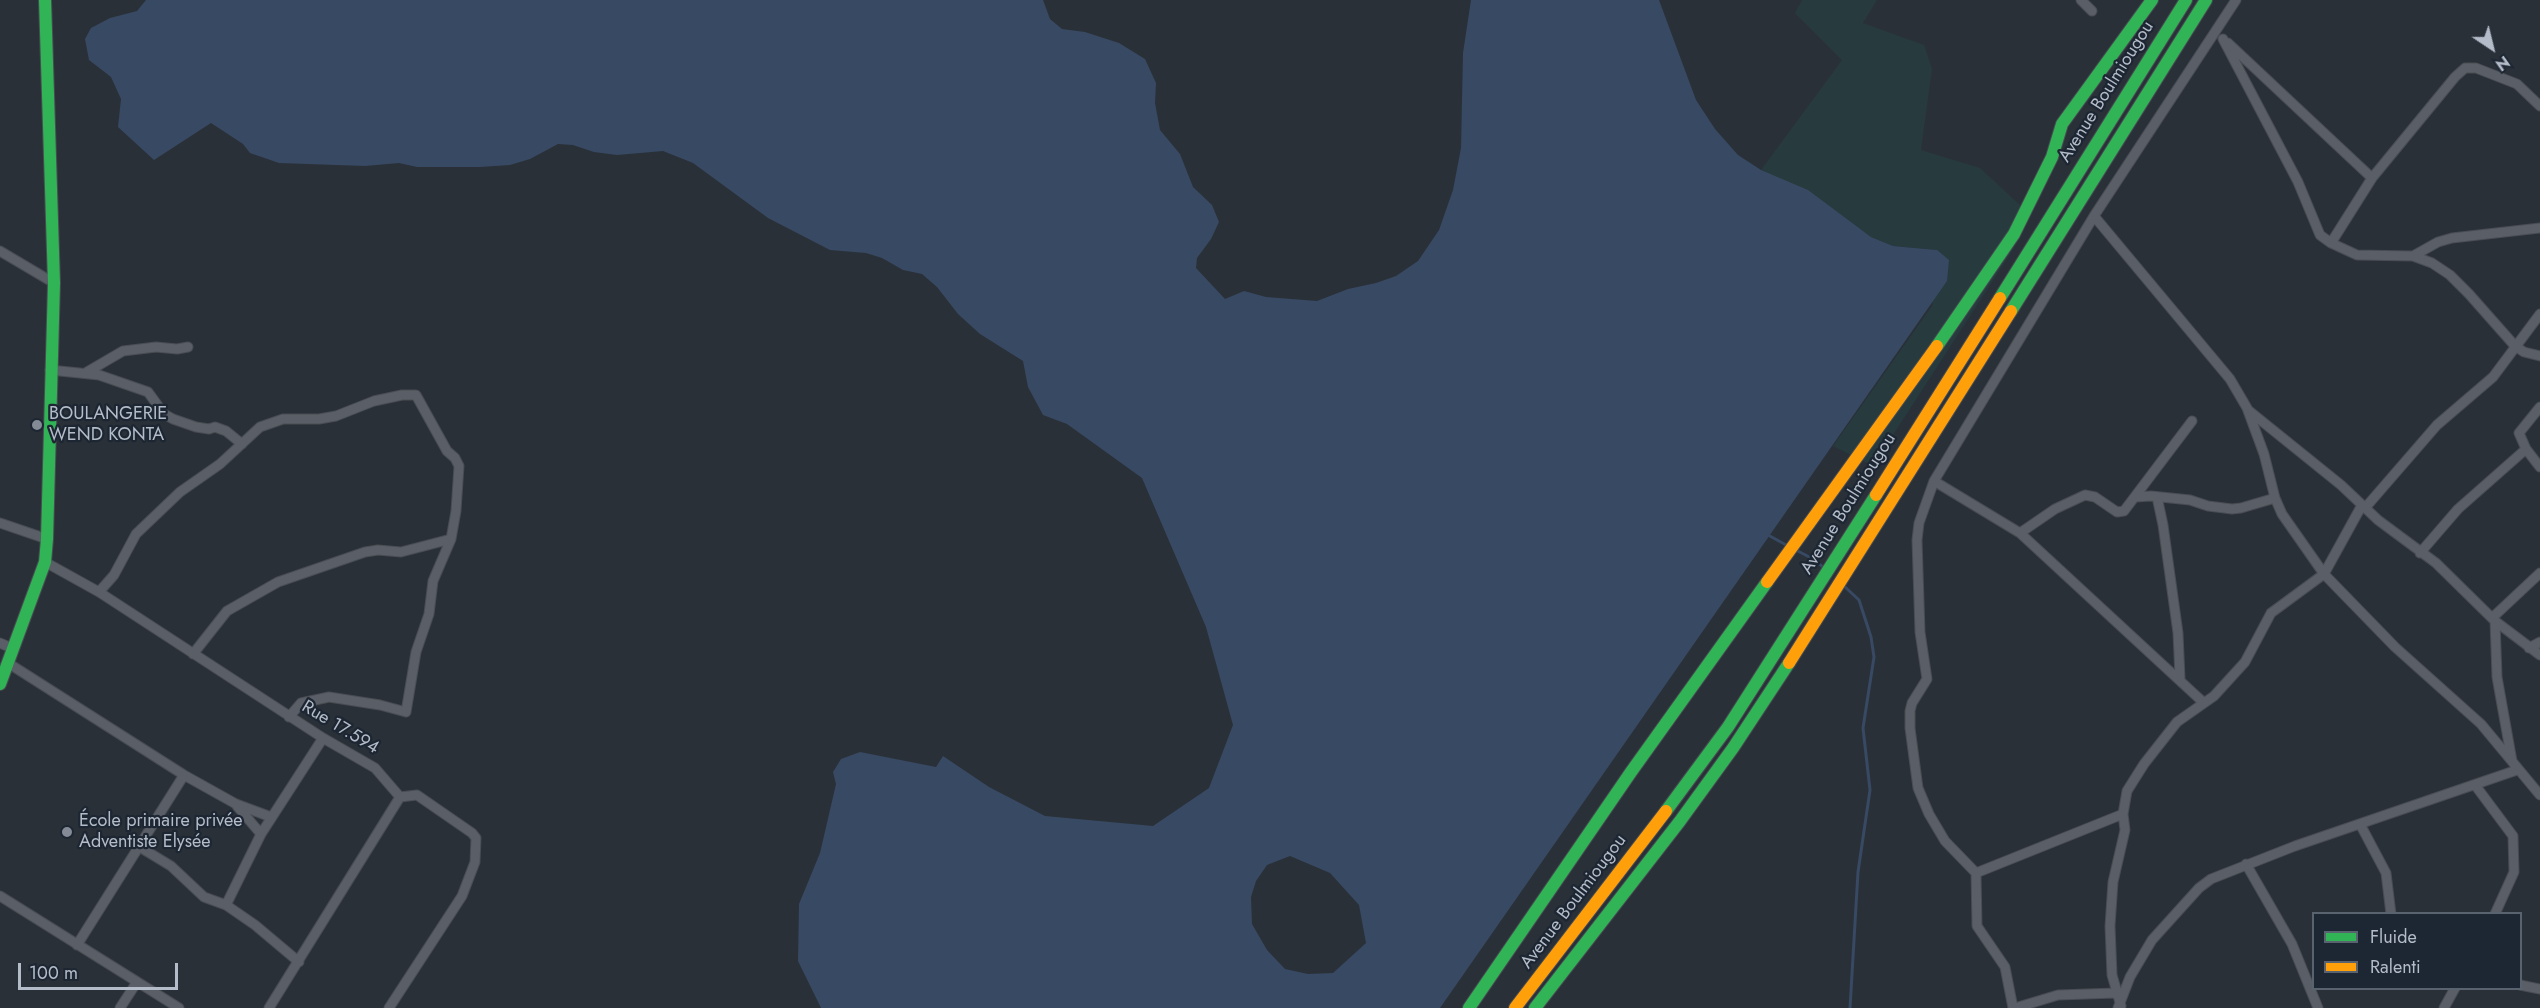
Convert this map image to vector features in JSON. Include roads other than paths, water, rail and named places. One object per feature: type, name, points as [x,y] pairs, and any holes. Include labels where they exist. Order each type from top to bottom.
[{"type":"main road","points":[[0,684],[45,562],[54,283],[45,0]]},
{"type":"main road","points":[[1469,1008],[1650,745],[1975,292],[2014,234],[2034,197],[2052,157],[2062,124],[2152,0]]},
{"type":"main road","name":"Avenue Boulmiougou","points":[[1515,1008],[1710,752],[1856,528],[2186,0]]},
{"type":"main road","name":"Avenue Boulmiougou","points":[[1535,1008],[1704,788],[1824,611],[2206,0]]},
{"type":"street","points":[[2081,0],[2092,11]]},
{"type":"street","points":[[2116,993],[2058,995],[2014,1008],[2005,967],[1977,926],[1976,873],[1945,841],[1922,798],[1910,728],[1912,704],[1927,679],[1920,632],[1917,540],[1919,523],[1934,481],[2094,216],[2236,0]]},
{"type":"street","points":[[2215,32],[2372,177]]},
{"type":"street","points":[[2223,39],[2298,182],[2320,235],[2331,243],[2366,256],[2413,256],[2433,263],[2450,275],[2516,346],[2524,352],[2540,356]]},
{"type":"street","points":[[2331,243],[2372,177],[2455,77],[2465,69],[2476,68],[2517,84],[2540,106]]},
{"type":"street","points":[[2094,216],[2230,378],[2247,408],[2264,454],[2275,498],[2292,529],[2324,574],[2395,648],[2481,724],[2540,795]]},
{"type":"street","points":[[2413,256],[2438,242],[2452,238],[2540,228]]},
{"type":"street","points":[[0,251],[54,283]]},
{"type":"street","points":[[2120,1007],[2112,975],[2110,926],[2113,882],[2125,830],[2124,814],[2127,791],[2144,764],[2177,722],[2224,687],[2245,662],[2271,613],[2324,574],[2363,507],[2437,425],[2493,376],[2540,314]]},
{"type":"street","points":[[87,372],[123,351],[156,347],[177,349],[188,347]]},
{"type":"street","points":[[50,370],[87,372],[148,392],[164,414],[173,419],[196,427],[215,427],[226,431],[242,444]]},
{"type":"street","points":[[99,592],[114,575],[136,534],[180,492],[220,464],[260,427],[283,419],[327,418],[346,414],[374,401],[402,395],[416,395],[447,451],[459,465],[456,511],[451,539],[434,581],[429,615],[416,652],[406,712],[380,705],[329,697],[301,703],[289,717]]},
{"type":"street","points":[[2540,407],[2519,433],[2526,449],[2540,467]]},
{"type":"street","points":[[2247,408],[2363,507],[2450,576],[2493,619],[2540,655]]},
{"type":"street","points":[[2020,533],[2055,509],[2085,495],[2121,512],[2136,497],[2192,421]]},
{"type":"street","points":[[2420,553],[2458,509],[2526,449]]},
{"type":"street","points":[[1934,481],[2020,533],[2180,678],[2204,703]]},
{"type":"street","points":[[2136,497],[2157,497],[2232,509],[2275,498]]},
{"type":"street","points":[[2157,497],[2178,633],[2180,678]]},
{"type":"street","points":[[0,523],[46,539]]},
{"type":"street","points":[[193,654],[227,611],[278,582],[365,552],[378,550],[401,552],[451,539]]},
{"type":"street","name":"Rue 17.594","points":[[45,562],[99,592],[289,717],[375,768],[400,797]]},
{"type":"street","points":[[2515,767],[2497,677],[2493,619],[2540,573]]},
{"type":"street","points":[[2529,648],[2540,642]]},
{"type":"street","points":[[0,643],[14,649]]},
{"type":"street","points":[[8,663],[184,775],[236,804],[271,818]]},
{"type":"street","points":[[226,905],[261,834],[323,738]]},
{"type":"street","points":[[2120,1007],[2130,977],[2152,940],[2199,888],[2211,879],[2246,864],[2475,785],[2515,767]]},
{"type":"street","points":[[77,945],[184,775]]},
{"type":"street","points":[[2475,785],[2513,836],[2514,872],[2496,912]]},
{"type":"street","points":[[269,1008],[400,797],[417,795],[467,829],[476,838],[477,850],[475,862],[462,896],[388,1008]]},
{"type":"street","points":[[236,804],[261,834]]},
{"type":"street","points":[[1976,873],[2124,814]]},
{"type":"street","points":[[2360,824],[2386,873],[2391,912]]},
{"type":"street","points":[[138,846],[171,866],[204,897],[226,905],[255,925],[298,962]]},
{"type":"street","points":[[2246,864],[2292,944],[2316,1005],[2305,1008]]},
{"type":"street","points":[[0,896],[179,1008]]},
{"type":"street","points":[[120,1008],[137,982]]},
{"type":"street","points":[[2522,985],[2540,989]]},
{"type":"street","points":[[2444,1008],[2454,990]]},
{"type":"water","points":[[146,0],[1043,0],[1050,19],[1062,29],[1085,32],[1119,43],[1145,59],[1156,83],[1155,103],[1160,130],[1180,154],[1193,187],[1212,205],[1219,222],[1211,239],[1197,258],[1196,268],[1225,299],[1244,291],[1266,297],[1317,301],[1348,289],[1396,276],[1418,261],[1439,230],[1453,190],[1461,148],[1463,53],[1471,0],[1659,0],[1696,100],[1715,129],[1738,155],[1761,170],[1808,190],[1871,237],[1893,246],[1937,250],[1949,260],[1947,281],[1440,1008],[821,1008],[798,961],[799,904],[820,853],[836,784],[833,772],[841,759],[860,752],[936,767],[943,756],[989,787],[1045,816],[1153,826],[1209,788],[1233,725],[1206,627],[1142,478],[1067,424],[1043,415],[1028,387],[1023,361],[980,334],[958,314],[937,287],[922,274],[903,270],[882,258],[866,253],[830,250],[768,218],[693,163],[663,151],[617,155],[558,144],[530,159],[510,165],[480,167],[417,167],[399,163],[365,166],[279,163],[250,153],[243,144],[211,123],[154,160],[118,127],[121,99],[111,77],[89,60],[85,39],[91,28],[110,18],[137,11]],"holes":[[[1290,856],[1330,873],[1359,905],[1366,943],[1333,973],[1308,974],[1285,969],[1267,950],[1252,924],[1251,897],[1256,881],[1267,865]]]},
{"type":"waterway","points":[[1768,535],[1788,546]]},
{"type":"waterway","points":[[1794,549],[1815,560],[1824,568]]},
{"type":"waterway","points":[[1844,586],[1859,600],[1871,637],[1874,657],[1863,728],[1870,790],[1858,872],[1850,1008]]},
{"type":"place","name":"BOULANGERIE WEND KONTA","points":[[37,425]]},
{"type":"place","name":"École primaire privée Adventiste Elysée","points":[[67,832]]}]
